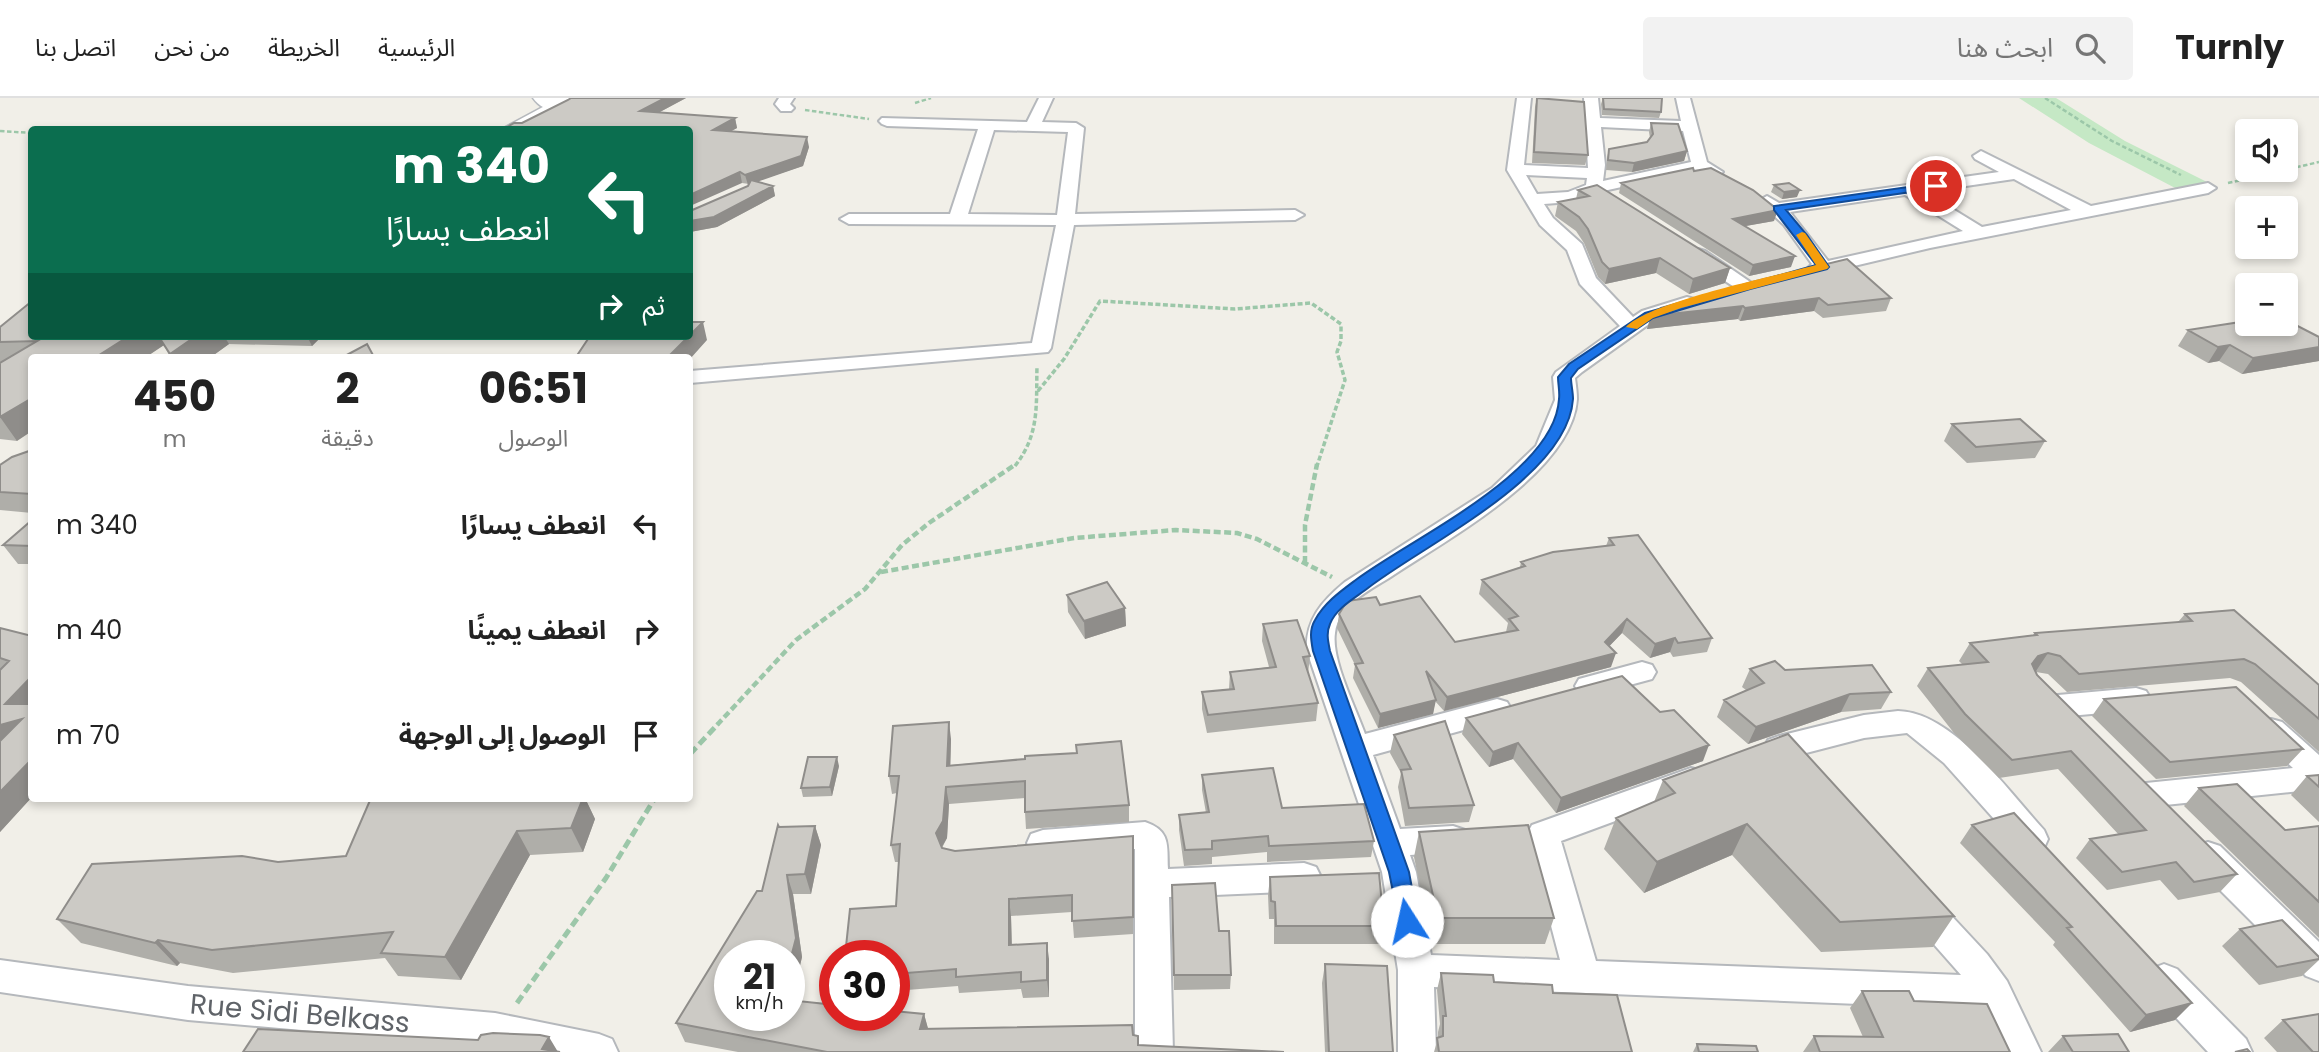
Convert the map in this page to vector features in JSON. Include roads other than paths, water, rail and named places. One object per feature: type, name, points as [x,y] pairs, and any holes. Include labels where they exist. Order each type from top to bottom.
[{"type":"street","points":[[1032,127],[1046,98]]},
{"type":"street","points":[[1524,98],[1515,170],[1546,221],[1575,248],[1587,280],[1632,327]]},
{"type":"street","points":[[1591,98],[1595,180],[1617,203]]},
{"type":"street","points":[[1681,98],[1700,164]]},
{"type":"street","points":[[515,126],[556,101]]},
{"type":"street","points":[[693,377],[1041,348],[1065,220],[1076,128],[887,121]]},
{"type":"street","points":[[1593,122],[1639,133],[1690,127]]},
{"type":"street","points":[[957,221],[987,126]]},
{"type":"street","points":[[1595,153],[1617,150]]},
{"type":"street","points":[[1981,156],[2089,212]]},
{"type":"street","points":[[1515,170],[1595,180],[1700,164],[1742,185],[1778,208],[1804,238],[1823,267]]},
{"type":"street","points":[[1778,208],[2017,174]]},
{"type":"street","points":[[1532,199],[1572,197],[1595,180]]},
{"type":"street","points":[[1797,273],[2208,188]]},
{"type":"street","points":[[1909,190],[1980,234]]},
{"type":"street","points":[[849,219],[957,221],[1295,215]]},
{"type":"street","points":[[1687,248],[1746,286]]},
{"type":"street","points":[[1417,1052],[1416,970],[1357,748],[1336,696],[1318,636],[1322,622],[1332,606],[1354,588],[1501,493],[1546,449],[1558,428],[1566,400],[1564,377],[1574,366],[1649,316],[1771,280]]},
{"type":"street","points":[[1564,693],[1642,672]]},
{"type":"street","points":[[2047,695],[2163,697]]},
{"type":"street","points":[[2047,695],[2087,736]]},
{"type":"street","points":[[1357,748],[1525,703]]},
{"type":"street","points":[[2253,715],[2319,775]]},
{"type":"street","points":[[1776,758],[1867,727],[1901,721],[1916,723],[1949,749],[2048,856]]},
{"type":"street","points":[[1583,978],[1530,835],[1713,772]]},
{"type":"street","points":[[2136,785],[2319,775]]},
{"type":"street","points":[[2136,785],[2319,965]]},
{"type":"street","points":[[1012,846],[1145,835],[1151,841],[1154,1052]]},
{"type":"street","points":[[1386,863],[1478,838]]},
{"type":"street","points":[[1152,884],[1330,876]]},
{"type":"street","points":[[1900,882],[1974,965],[1994,993],[2022,1052]]},
{"type":"street","points":[[2140,954],[2233,1052]]},
{"type":"street","points":[[1416,970],[1994,993]]},
{"type":"street","name":"Rue Sidi Belkass","points":[[0,976],[188,1003],[489,1041],[584,1050]]}]
